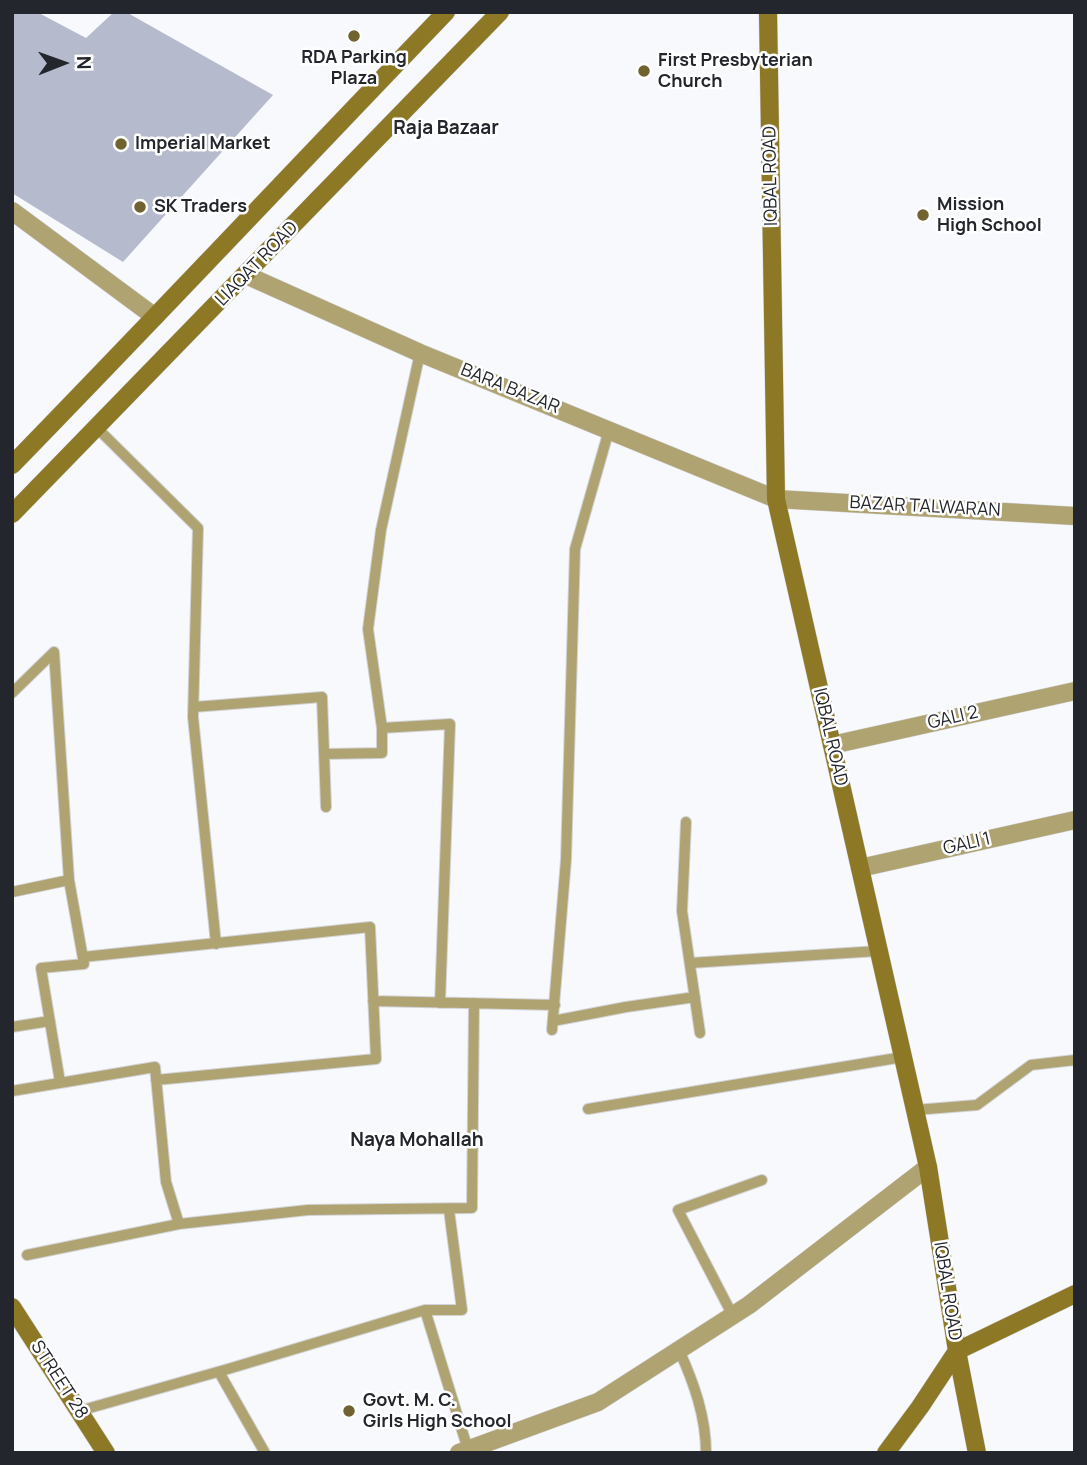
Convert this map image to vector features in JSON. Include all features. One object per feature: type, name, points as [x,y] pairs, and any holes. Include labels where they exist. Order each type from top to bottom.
[{"type":"street","name":"LIAQAT ROAD","points":[[12,465],[229,242],[285,178],[446,12]]},
{"type":"street","name":"LIAQAT ROAD","points":[[12,514],[500,12]]},
{"type":"street","name":"IQBAL ROAD","points":[[768,12],[775,499],[928,1167],[957,1351],[977,1453]]},
{"type":"street","points":[[13,213],[155,317]]},
{"type":"street","name":"BARA BAZAR","points":[[246,275],[420,353],[775,499]]},
{"type":"street","name":"BAZAR TALWARAN","points":[[775,499],[1075,516]]},
{"type":"street","name":"GALI 2","points":[[832,745],[1075,691]]},
{"type":"street","name":"GALI 1","points":[[860,868],[1075,820]]},
{"type":"street","points":[[465,1452],[598,1402],[733,1316],[928,1167]]},
{"type":"street","points":[[886,1453],[957,1351],[1075,1294]]},
{"type":"street","name":"STREET 28","points":[[12,1307],[106,1453]]},
{"type":"lane","points":[[324,754],[382,753],[382,728],[368,629],[381,530],[420,353]]},
{"type":"lane","points":[[97,428],[198,528],[194,708],[216,944]]},
{"type":"lane","points":[[609,430],[575,549],[566,860],[552,1026],[626,1007],[695,997]]},
{"type":"lane","points":[[12,693],[54,652],[69,880],[84,964],[41,968],[60,1082]]},
{"type":"lane","points":[[194,708],[322,696],[326,807]]},
{"type":"lane","points":[[382,728],[450,724],[440,1003]]},
{"type":"lane","points":[[686,822],[682,911],[700,1033]]},
{"type":"lane","points":[[12,892],[69,880]]},
{"type":"lane","points":[[83,957],[370,927],[376,1059],[156,1080]]},
{"type":"lane","points":[[690,963],[878,951]]},
{"type":"lane","points":[[373,1002],[555,1005]]},
{"type":"lane","points":[[27,1255],[179,1224],[309,1210],[472,1209],[474,1003]]},
{"type":"lane","points":[[12,1027],[50,1020]]},
{"type":"lane","points":[[588,1109],[903,1057]]},
{"type":"lane","points":[[915,1110],[977,1105],[1031,1066],[1075,1060]]},
{"type":"lane","points":[[12,1091],[155,1067],[166,1182],[179,1224]]},
{"type":"lane","points":[[733,1316],[678,1210],[762,1180]]},
{"type":"lane","points":[[79,1411],[425,1310],[462,1310],[449,1210]]},
{"type":"lane","points":[[425,1310],[465,1452]]},
{"type":"lane","points":[[680,1350],[703,1418],[706,1453]]},
{"type":"lane","points":[[219,1372],[265,1453]]},
{"type":"building","name":"Imperial Market","points":[[12,12],[37,12],[86,38],[114,12],[126,12],[273,95],[123,262],[12,193]]},
{"type":"place","name":"RDA Parking Plaza","points":[[354,36]]},
{"type":"place","name":"First Presbyterian Church","points":[[644,71]]},
{"type":"place","name":"Imperial Market","points":[[121,144]]},
{"type":"place","name":"SK Traders","points":[[140,207]]},
{"type":"place","name":"Mission High School","points":[[923,215]]},
{"type":"place","name":"Govt. M. C. Girls High School","points":[[349,1411]]},
{"type":"district","name":"Raja Bazaar","points":[[446,129]]},
{"type":"district","name":"Naya Mohallah","points":[[417,1141]]}]
